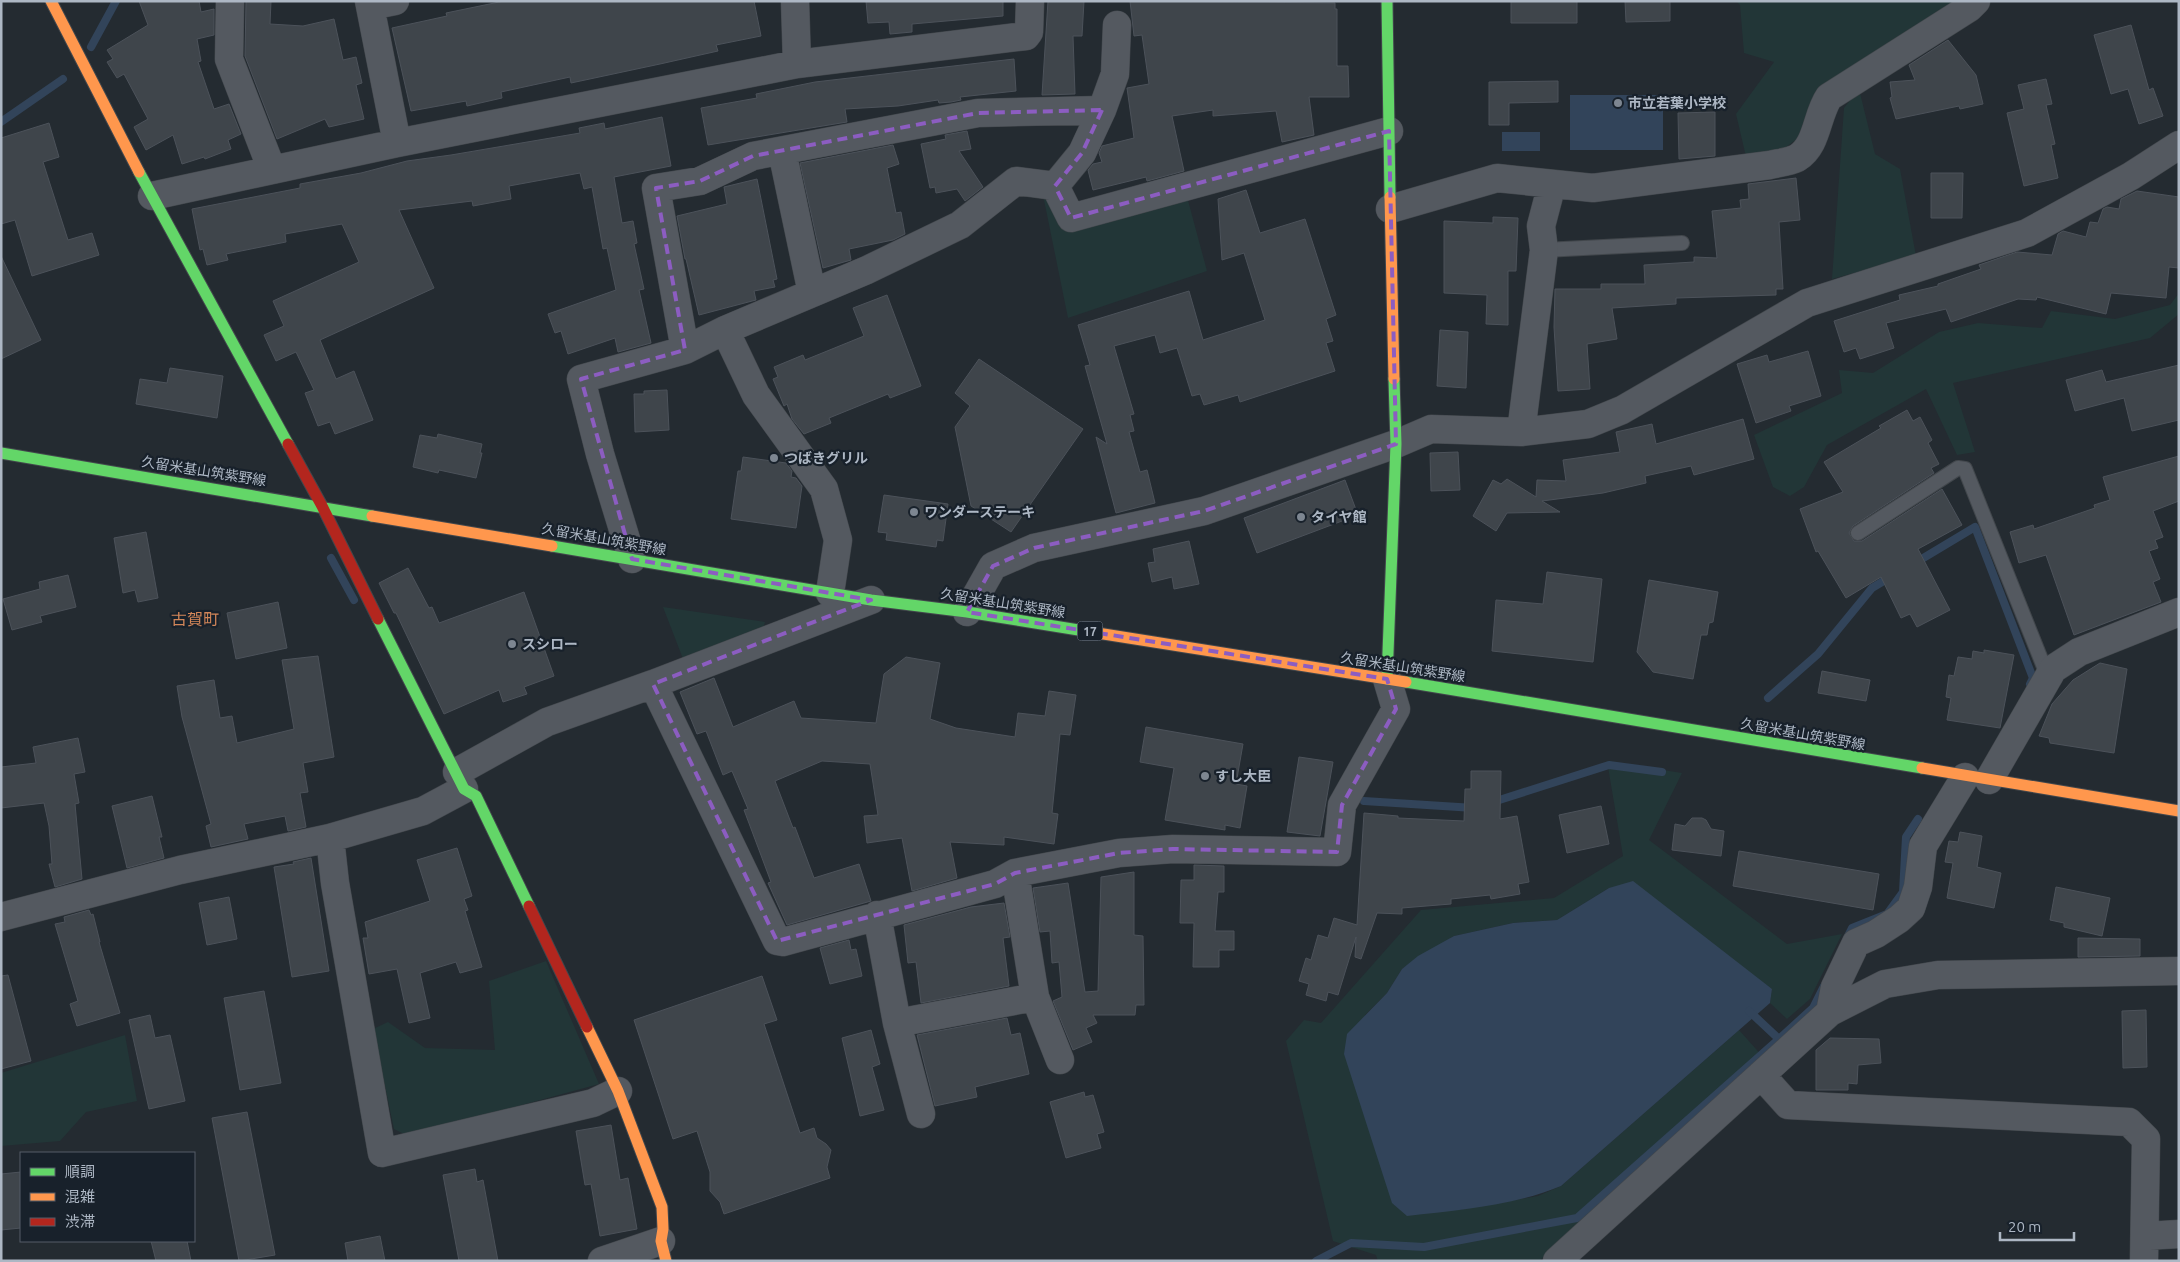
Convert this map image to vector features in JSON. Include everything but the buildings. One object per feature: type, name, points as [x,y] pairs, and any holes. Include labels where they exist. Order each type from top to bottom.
[{"type":"main road","points":[[51,1],[152,196],[322,506],[460,781],[476,796],[618,1092],[662,1207],[664,1251]]},
{"type":"main road","points":[[1387,1],[1396,444],[1387,679]]},
{"type":"main road","name":"久留米基山筑紫野線","points":[[1,453],[871,600],[967,612],[1387,679],[2179,811]]},
{"type":"street","points":[[230,1],[229,59],[272,170]]},
{"type":"street","points":[[795,1],[797,64]]},
{"type":"street","points":[[152,196],[397,142],[797,64],[1026,36],[1029,32],[1030,1]]},
{"type":"street","points":[[1390,209],[1497,178],[1593,188],[1770,166],[1796,158],[1811,144],[1822,107],[1830,97],[1969,8],[1976,1]]},
{"type":"street","points":[[378,3],[397,142]]},
{"type":"street","points":[[1055,186],[1082,153],[1102,110],[1115,74],[1117,25]]},
{"type":"street","points":[[686,350],[656,188],[700,181],[753,156],[978,113],[1102,110]]},
{"type":"street","points":[[1055,186],[1070,218],[1389,130]]},
{"type":"street","points":[[967,612],[993,566],[1034,548],[1204,512],[1396,444],[1431,429],[1521,432],[1588,424],[1622,410],[1807,303],[2027,233],[2131,176],[2179,145]]},
{"type":"street","points":[[782,151],[812,293]]},
{"type":"street","points":[[632,559],[600,454],[581,379],[686,350],[725,330],[867,270],[960,225],[1016,181],[1055,186]]},
{"type":"street","points":[[1521,432],[1544,250],[1542,226],[1552,184]]},
{"type":"street","points":[[725,330],[756,395],[824,489],[838,540],[830,593]]},
{"type":"street","points":[[1,917],[180,870],[330,838],[423,811],[460,781],[547,722],[653,684],[871,600]]},
{"type":"street","points":[[1830,1012],[1835,986],[1856,943],[1876,934],[1899,919],[1911,908],[1918,887],[1923,846],[1977,778],[2049,678],[2053,669],[2079,652],[2179,612]]},
{"type":"street","points":[[653,684],[777,941],[783,942],[876,915],[996,884],[1015,873],[1064,862],[1119,853],[1173,849],[1337,852],[1342,805],[1396,709],[1387,679]]},
{"type":"street","points":[[330,838],[335,883],[382,1153],[593,1103],[618,1092]]},
{"type":"street","points":[[1015,873],[1035,997],[1060,1060]]},
{"type":"street","points":[[876,915],[897,1023],[921,1114]]},
{"type":"street","points":[[1558,1261],[1830,1012],[1885,984],[1938,975],[2179,971]]},
{"type":"street","points":[[897,1023],[1035,997]]},
{"type":"street","points":[[1761,1075],[1788,1105],[2129,1122],[2146,1139],[2144,1248],[2179,1234]]},
{"type":"street","points":[[602,1261],[664,1251]]},
{"type":"lane","points":[[1544,250],[1682,244]]},
{"type":"lane","points":[[1858,533],[1958,468],[1965,469],[2049,678]]},
{"type":"highlighted area","points":[[1102,110],[1082,153],[1055,186],[1071,218],[1389,131],[1396,444],[1204,511],[1034,548],[993,566],[967,612],[1387,679],[1396,709],[1342,805],[1337,852],[1173,849],[1119,853],[1015,873],[995,884],[777,941],[653,684],[871,600],[632,559],[581,379],[685,350],[656,188],[700,181],[753,156],[978,113]]},
{"type":"green space","points":[[1736,1],[1961,1],[1808,110],[1798,138],[1781,151],[1747,161],[1736,114],[1774,62],[1744,53],[1740,5]]},
{"type":"green space","points":[[1859,89],[1875,154],[1900,169],[1916,256],[1832,279],[1844,108]]},
{"type":"green space","points":[[1042,190],[1067,227],[1186,193],[1207,271],[1068,318]]},
{"type":"green space","points":[[2179,293],[2179,314],[2150,338],[1953,383],[1975,452],[1957,455],[1926,389],[1827,445],[1804,487],[1790,496],[1773,487],[1754,435],[1842,393],[1839,370],[1873,373],[1939,332],[1978,323],[2042,328],[2051,311],[2115,319],[2170,305]]},
{"type":"green space","points":[[663,607],[765,622],[761,634],[685,664]]},
{"type":"green space","points":[[1607,761],[1682,773],[1649,840],[1787,944],[1842,934],[1810,999],[1787,1019],[1770,1003],[1772,989],[1609,888],[1557,920],[1513,923],[1454,936],[1402,969],[1387,993],[1365,1015],[1457,1210],[1538,1196],[1561,1186],[1739,1030],[1764,1058],[1539,1261],[1378,1261],[1376,1255],[1333,1241],[1286,1041],[1304,1020],[1321,1023],[1421,910],[1554,898],[1623,856]]},
{"type":"green space","points":[[546,961],[599,1084],[408,1136],[394,1129],[373,1029],[388,1022],[425,1048],[495,1050],[489,981]]},
{"type":"green space","points":[[125,1035],[137,1101],[86,1112],[60,1141],[1,1146],[1,1073]]},
{"type":"water","points":[[1570,95],[1663,95],[1663,150],[1570,150]]},
{"type":"water","points":[[1502,132],[1540,132],[1540,151],[1502,151]]},
{"type":"water","points":[[1633,881],[1772,989],[1770,1003],[1561,1186],[1505,1203],[1407,1216],[1392,1203],[1344,1054],[1347,1034],[1387,993],[1402,969],[1418,956],[1454,936],[1513,923],[1557,920],[1609,888]]},
{"type":"waterway","points":[[91,47],[116,1]]},
{"type":"waterway","points":[[1,122],[63,79]]},
{"type":"waterway","points":[[1915,563],[1975,527],[2033,678],[2030,684]]},
{"type":"waterway","points":[[331,558],[354,600]]},
{"type":"waterway","points":[[1768,698],[1818,654],[1872,588],[1892,576]]},
{"type":"waterway","points":[[1493,802],[1609,765],[1662,772]]},
{"type":"waterway","points":[[1364,801],[1474,808]]},
{"type":"waterway","points":[[1847,938],[1852,928],[1887,914],[1903,892],[1906,837],[1918,819]]},
{"type":"waterway","points":[[1749,1011],[1779,1039],[1813,1008],[1824,986]]},
{"type":"waterway","points":[[1316,1261],[1351,1243],[1424,1247],[1577,1218],[1779,1039]]},
{"type":"traffic: fast","points":[[1387,1],[1390,197]]},
{"type":"traffic: fast","points":[[139,172],[288,444]]},
{"type":"traffic: fast","points":[[1387,679],[1396,444],[1394,379]]},
{"type":"traffic: fast","points":[[1,453],[372,516]]},
{"type":"traffic: fast","points":[[552,546],[871,600],[967,612],[1091,632]]},
{"type":"traffic: fast","points":[[378,619],[464,789],[476,796],[529,906]]},
{"type":"traffic: fast","points":[[1406,682],[1922,768]]},
{"type":"traffic: slow","points":[[51,1],[139,172]]},
{"type":"traffic: slow","points":[[1390,197],[1394,379]]},
{"type":"traffic: slow","points":[[372,516],[552,546]]},
{"type":"traffic: slow","points":[[1091,632],[1406,682]]},
{"type":"traffic: slow","points":[[1922,768],[2179,811]]},
{"type":"traffic: slow","points":[[587,1027],[618,1091],[662,1207],[663,1229],[661,1241],[666,1261]]},
{"type":"traffic: jam","points":[[288,444],[322,506],[378,619]]},
{"type":"traffic: jam","points":[[529,906],[587,1027]]},
{"type":"place","name":"市立若葉小学校","points":[[1618,103]]},
{"type":"place","name":"つばきグリル","points":[[774,458]]},
{"type":"place","name":"ワンダーステーキ","points":[[914,512]]},
{"type":"place","name":"タイヤ館","points":[[1301,517]]},
{"type":"place","name":"スシロー","points":[[512,644]]},
{"type":"place","name":"すし大臣","points":[[1205,776]]},
{"type":"district","name":"古賀町","points":[[195,619]]}]
